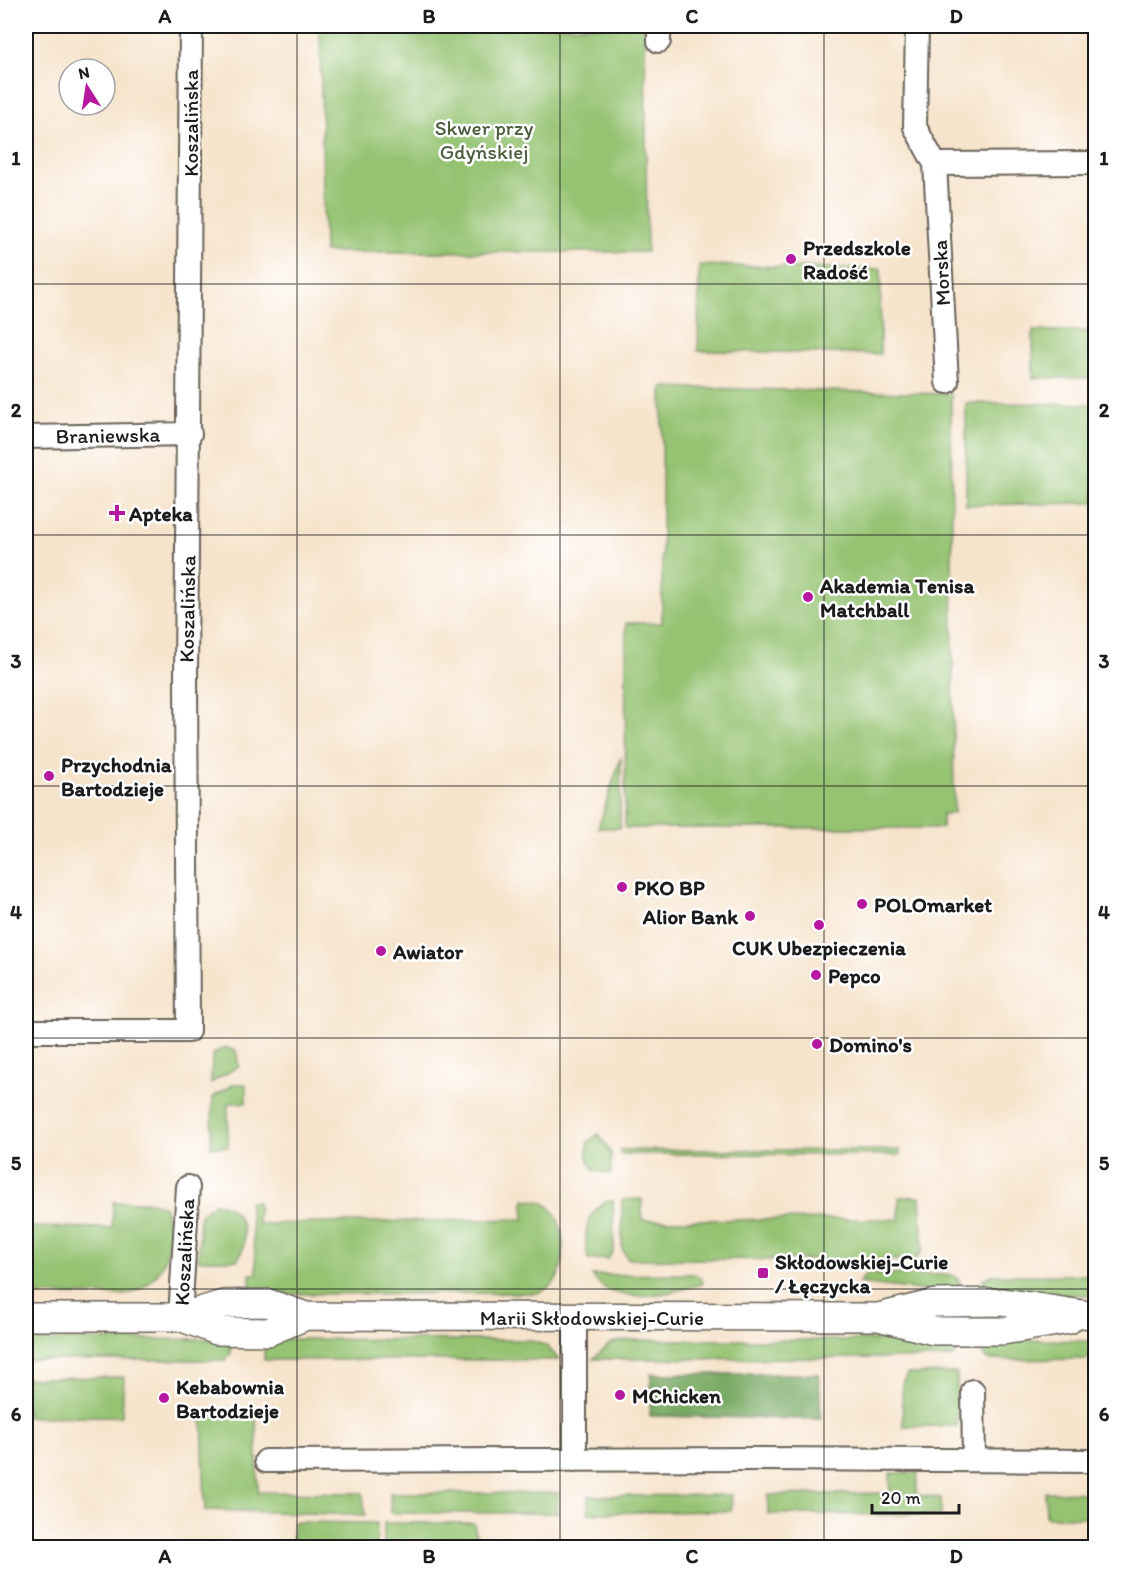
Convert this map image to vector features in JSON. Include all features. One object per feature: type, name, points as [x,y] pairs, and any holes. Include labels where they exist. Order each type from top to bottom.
[{"type":"street","name":"Koszalińska","points":[[26,1031],[188,1031],[186,666],[190,434],[191,26]]},
{"type":"street","name":"Morska","points":[[917,26],[915,127],[935,164],[946,382]]},
{"type":"street","points":[[935,164],[1095,162]]},
{"type":"street","name":"Braniewska","points":[[26,436],[190,434]]},
{"type":"street","name":"Koszalińska","points":[[180,1317],[188,1187]]},
{"type":"street","name":"Marii Skłodowskiej-Curie","points":[[26,1317],[180,1317],[217,1331],[267,1332],[306,1316],[878,1317],[933,1331],[1003,1331],[1094,1316]]},
{"type":"street","points":[[575,1317],[575,1460]]},
{"type":"street","points":[[973,1390],[974,1459]]},
{"type":"street","points":[[266,1461],[974,1459],[1095,1461]]},
{"type":"green space","name":"Skwer przy Gdyńskiej","points":[[320,26],[645,26],[647,252],[324,252]]},
{"type":"green space","points":[[699,265],[881,269],[880,354],[698,351]]},
{"type":"green space","points":[[1033,331],[1095,331],[1095,378],[1033,378]]},
{"type":"green space","name":"Akademia Tenisa Matchball","points":[[662,387],[951,394],[954,813],[942,814],[942,828],[625,828],[626,623],[662,623]]},
{"type":"green space","points":[[966,403],[1095,404],[1095,503],[966,505]]},
{"type":"green space","points":[[621,757],[620,828],[598,828]]},
{"type":"green space","points":[[225,1047],[236,1051],[239,1066],[211,1083],[212,1055]]},
{"type":"green space","points":[[234,1084],[246,1084],[246,1103],[228,1103],[228,1147],[211,1147],[213,1097]]},
{"type":"green space","points":[[599,1134],[611,1153],[611,1174],[593,1170],[587,1157],[588,1142]]},
{"type":"green space","points":[[620,1150],[900,1150],[900,1155],[620,1154]]},
{"type":"green space","points":[[899,1197],[920,1197],[923,1250],[915,1260],[628,1259],[622,1249],[622,1200],[642,1199],[642,1220],[899,1219]]},
{"type":"green space","points":[[524,1199],[542,1202],[553,1211],[558,1219],[563,1240],[560,1272],[550,1286],[537,1293],[250,1294],[250,1274],[257,1274],[249,1202],[258,1202],[258,1224],[524,1219]]},
{"type":"green space","points":[[607,1201],[613,1201],[614,1250],[608,1259],[588,1260],[586,1234],[589,1219]]},
{"type":"green space","points":[[113,1202],[152,1202],[164,1207],[170,1235],[164,1261],[158,1273],[137,1291],[123,1295],[26,1295],[26,1227],[112,1228]]},
{"type":"green space","points":[[214,1203],[231,1209],[242,1224],[244,1243],[237,1260],[198,1260],[200,1215]]},
{"type":"green space","points":[[694,1274],[701,1278],[702,1284],[642,1296],[613,1292],[601,1286],[592,1275]]},
{"type":"green space","points":[[867,1274],[952,1275],[959,1280],[962,1295],[858,1283]]},
{"type":"green space","points":[[992,1275],[1095,1275],[1095,1295],[979,1295],[983,1279]]},
{"type":"green space","points":[[231,1339],[231,1353],[225,1360],[26,1360],[26,1340]]},
{"type":"green space","points":[[264,1339],[529,1340],[547,1346],[559,1360],[264,1360]]},
{"type":"green space","points":[[979,1339],[1095,1341],[1095,1359],[992,1360],[985,1358]]},
{"type":"green space","points":[[629,1340],[959,1340],[958,1352],[952,1357],[944,1358],[593,1359],[611,1343]]},
{"type":"green space","points":[[957,1373],[957,1426],[903,1426],[902,1383],[907,1374]]},
{"type":"green space","points":[[651,1374],[819,1374],[821,1419],[650,1416]]},
{"type":"green space","points":[[124,1377],[122,1416],[26,1417],[26,1378]]},
{"type":"green space","points":[[227,1410],[256,1411],[258,1492],[363,1493],[365,1515],[205,1510],[202,1414]]},
{"type":"green space","points":[[890,1473],[918,1473],[916,1495],[941,1498],[941,1515],[768,1514],[768,1495],[890,1493]]},
{"type":"green space","points":[[1045,1492],[1095,1493],[1095,1517],[1046,1517]]},
{"type":"green space","points":[[390,1493],[558,1493],[557,1513],[391,1513]]},
{"type":"green space","points":[[732,1495],[731,1511],[588,1513],[588,1496]]},
{"type":"green space","points":[[293,1522],[377,1523],[377,1547],[292,1547]]},
{"type":"green space","points":[[384,1523],[474,1523],[478,1547],[384,1547]]},
{"type":"place","name":"Przedszkole Radość","points":[[791,259]]},
{"type":"place","name":"Apteka","points":[[117,513]]},
{"type":"place","name":"Akademia Tenisa Matchball","points":[[808,597]]},
{"type":"place","name":"Przychodnia Bartodzieje","points":[[49,776]]},
{"type":"place","name":"PKO BP","points":[[622,887]]},
{"type":"place","name":"POLOmarket","points":[[862,904]]},
{"type":"place","name":"Alior Bank","points":[[750,916]]},
{"type":"place","name":"CUK Ubezpieczenia","points":[[819,925]]},
{"type":"place","name":"Awiator","points":[[381,951]]},
{"type":"place","name":"Pepco","points":[[816,975]]},
{"type":"place","name":"Domino's","points":[[817,1044]]},
{"type":"place","name":"Skłodowskiej-Curie / Łęczycka","points":[[763,1273]]},
{"type":"place","name":"MChicken","points":[[620,1395]]},
{"type":"place","name":"Kebabownia Bartodzieje","points":[[164,1398]]}]
